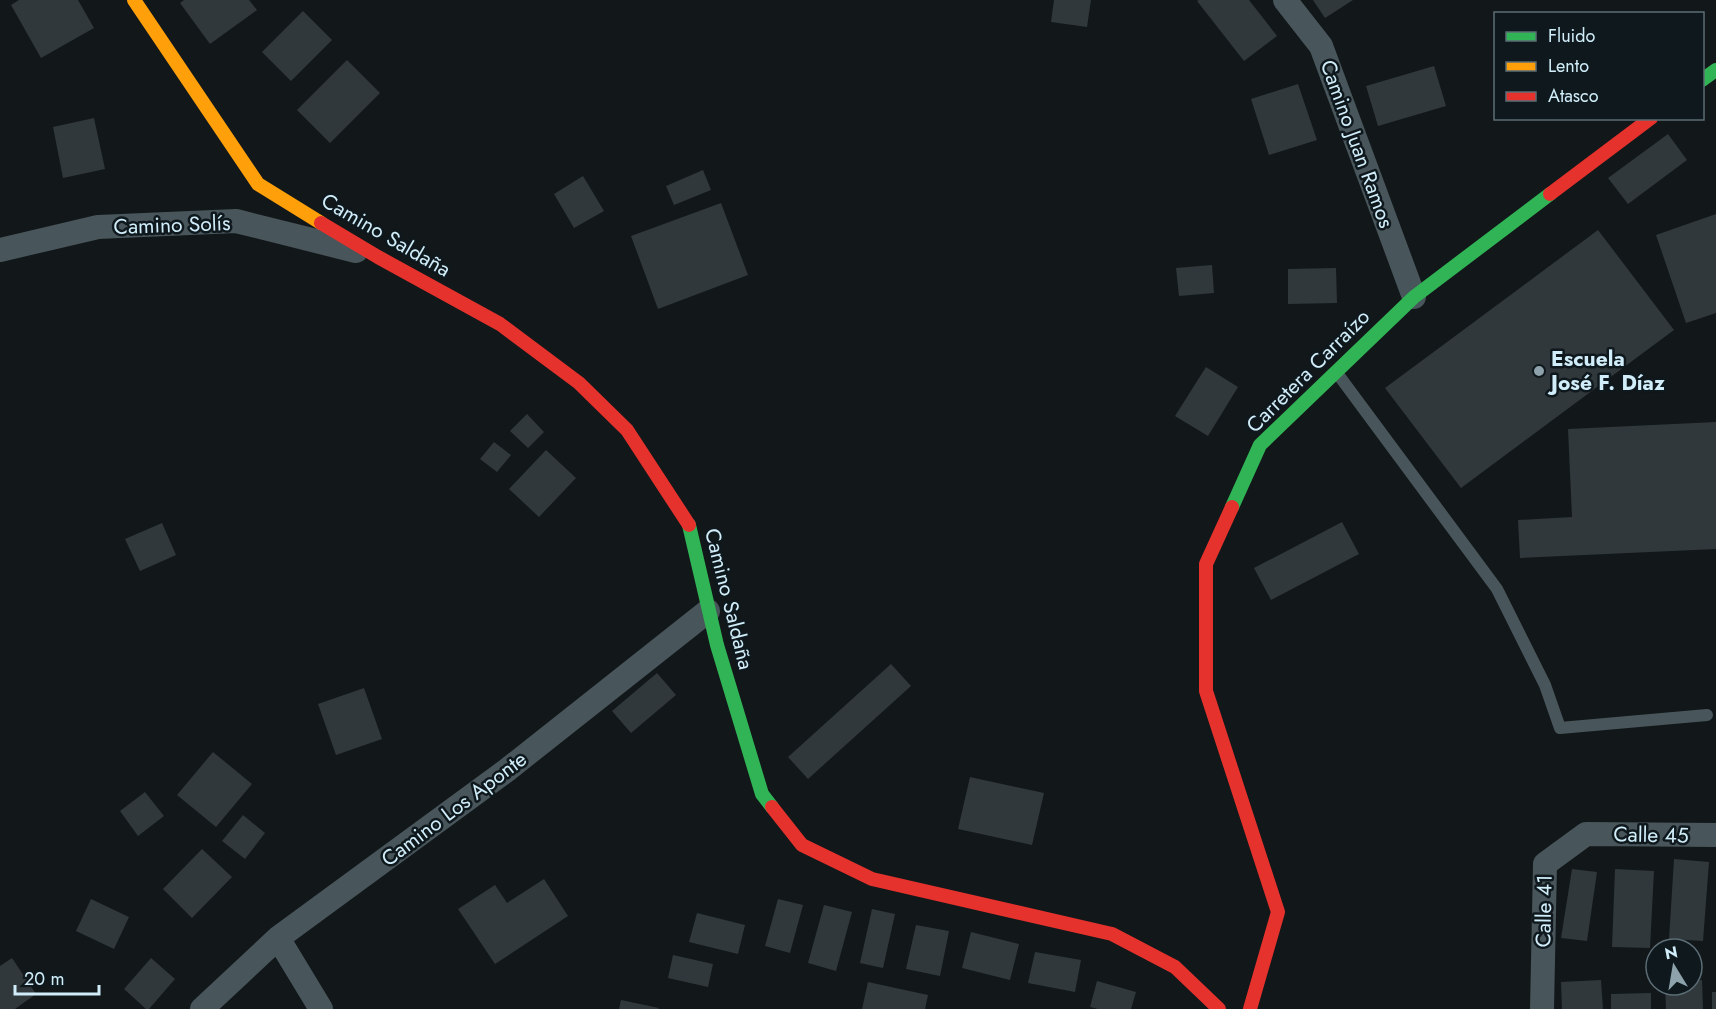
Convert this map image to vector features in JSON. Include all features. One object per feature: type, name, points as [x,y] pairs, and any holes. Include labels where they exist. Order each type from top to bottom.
[{"type":"street","name":"Camino Saldaña","points":[[134,0],[258,183],[378,257],[500,324],[579,383],[627,430],[688,525],[717,645],[762,794],[802,845],[872,879],[1112,934],[1175,967],[1219,1009]]},
{"type":"street","name":"Camino Juan Ramos","points":[[1285,0],[1321,46],[1414,297]]},
{"type":"street","name":"Carretera Carraízo","points":[[1250,1009],[1278,912],[1206,691],[1206,564],[1260,445],[1414,297],[1648,120]]},
{"type":"street","name":"Camino Solís","points":[[0,250],[98,227],[236,221],[378,257]]},
{"type":"street","name":"Camino Los Aponte","points":[[202,1009],[278,938],[507,770],[708,611]]},
{"type":"street","name":"Calle 45","points":[[1586,834],[1716,836]]},
{"type":"street","name":"Calle 41","points":[[1542,1009],[1545,864],[1586,834]]},
{"type":"street","points":[[278,938],[321,1009]]},
{"type":"lane","points":[[1336,372],[1497,589],[1545,685],[1560,728],[1707,714]]},
{"type":"building","points":[[19,0],[78,0],[94,28],[41,58],[11,5]]},
{"type":"building","points":[[184,0],[249,0],[257,10],[210,44],[180,3]]},
{"type":"building","points":[[1054,0],[1091,0],[1087,27],[1051,22]]},
{"type":"building","points":[[1249,0],[1277,36],[1244,61],[1197,1]]},
{"type":"building","points":[[1313,0],[1353,0],[1325,18]]},
{"type":"building","points":[[303,11],[332,40],[291,81],[262,52]]},
{"type":"building","points":[[347,60],[380,93],[330,143],[297,110]]},
{"type":"building","points":[[1434,66],[1446,106],[1378,126],[1366,86]]},
{"type":"building","points":[[1298,84],[1317,140],[1269,155],[1251,99]]},
{"type":"building","points":[[94,118],[105,169],[63,178],[53,127]]},
{"type":"building","points":[[1668,134],[1687,160],[1628,204],[1608,178]]},
{"type":"building","points":[[703,170],[711,190],[674,205],[666,186]]},
{"type":"building","points":[[583,176],[604,211],[574,228],[554,194]]},
{"type":"building","points":[[721,203],[748,275],[658,309],[631,236]]},
{"type":"building","points":[[1716,214],[1716,313],[1686,323],[1656,235]]},
{"type":"building","points":[[1598,230],[1674,330],[1461,488],[1385,388]]},
{"type":"building","points":[[1212,265],[1214,293],[1179,296],[1176,268]]},
{"type":"building","points":[[1336,268],[1337,303],[1288,304],[1288,269]]},
{"type":"building","points":[[1206,367],[1238,387],[1208,436],[1175,416]]},
{"type":"building","points":[[527,414],[544,432],[528,448],[510,431]]},
{"type":"building","points":[[1716,422],[1716,549],[1520,558],[1518,520],[1572,517],[1568,429]]},
{"type":"building","points":[[494,442],[511,455],[497,472],[480,459]]},
{"type":"building","points":[[546,450],[576,478],[539,517],[509,489]]},
{"type":"building","points":[[1342,522],[1359,554],[1271,600],[1254,568]]},
{"type":"building","points":[[162,523],[176,555],[140,571],[125,539]]},
{"type":"building","points":[[891,664],[911,686],[808,779],[788,757]]},
{"type":"building","points":[[657,673],[676,695],[631,733],[612,711]]},
{"type":"building","points":[[364,688],[382,739],[336,755],[318,704]]},
{"type":"building","points":[[213,752],[252,784],[216,827],[177,795]]},
{"type":"building","points":[[970,777],[1044,793],[1032,845],[958,829]]},
{"type":"building","points":[[145,792],[164,816],[138,836],[120,811]]},
{"type":"building","points":[[243,815],[265,833],[245,859],[222,841]]},
{"type":"building","points":[[202,849],[232,877],[192,918],[163,889]]},
{"type":"building","points":[[1674,859],[1709,862],[1703,937],[1669,937]]},
{"type":"building","points":[[1572,869],[1597,872],[1587,941],[1561,938]]},
{"type":"building","points":[[1615,869],[1654,871],[1651,937],[1644,937],[1644,948],[1612,947]]},
{"type":"building","points":[[544,879],[568,916],[495,964],[458,909],[495,885],[507,903]]},
{"type":"building","points":[[91,899],[129,917],[114,949],[76,931]]},
{"type":"building","points":[[778,899],[803,905],[790,953],[765,946]]},
{"type":"building","points":[[824,905],[852,912],[836,971],[808,963]]},
{"type":"building","points":[[872,909],[895,914],[883,968],[860,963]]},
{"type":"building","points":[[697,913],[745,925],[738,954],[689,942]]},
{"type":"building","points":[[916,925],[949,931],[940,976],[906,969]]},
{"type":"building","points":[[971,932],[1019,944],[1010,980],[962,968]]},
{"type":"building","points":[[1035,952],[1081,960],[1075,992],[1028,983]]},
{"type":"building","points":[[673,955],[713,964],[708,987],[668,978]]},
{"type":"building","points":[[12,958],[36,994],[15,1009],[0,1009],[0,966]]},
{"type":"building","points":[[151,958],[175,979],[149,1009],[146,1009],[124,989]]},
{"type":"building","points":[[1601,980],[1603,1009],[1562,1009],[1561,982]]},
{"type":"building","points":[[1097,981],[1136,992],[1131,1009],[1090,1007]]},
{"type":"building","points":[[868,982],[928,995],[925,1009],[862,1009]]},
{"type":"building","points":[[1712,992],[1716,992],[1716,1009],[1712,1009]]},
{"type":"building","points":[[1644,993],[1644,997],[1651,997],[1651,1009],[1611,1009],[1611,994]]},
{"type":"building","points":[[1666,997],[1703,997],[1703,1009],[1666,1009]]},
{"type":"building","points":[[621,1000],[659,1008],[619,1009]]},
{"type":"traffic: fast","points":[[1704,79],[1716,70]]},
{"type":"traffic: fast","points":[[1232,507],[1260,445],[1414,297],[1550,194]]},
{"type":"traffic: fast","points":[[689,525],[717,645],[762,794],[772,807]]},
{"type":"traffic: slow","points":[[134,0],[258,184],[321,223]]},
{"type":"traffic: jam","points":[[1550,194],[1648,120]]},
{"type":"traffic: jam","points":[[321,223],[500,324],[579,383],[627,430],[689,525]]},
{"type":"traffic: jam","points":[[1232,507],[1206,564],[1206,691],[1278,912],[1250,1009]]},
{"type":"traffic: jam","points":[[772,807],[802,845],[872,879],[1112,934],[1175,967],[1219,1009]]},
{"type":"place","name":"Escuela José F. Díaz","points":[[1539,371]]}]
